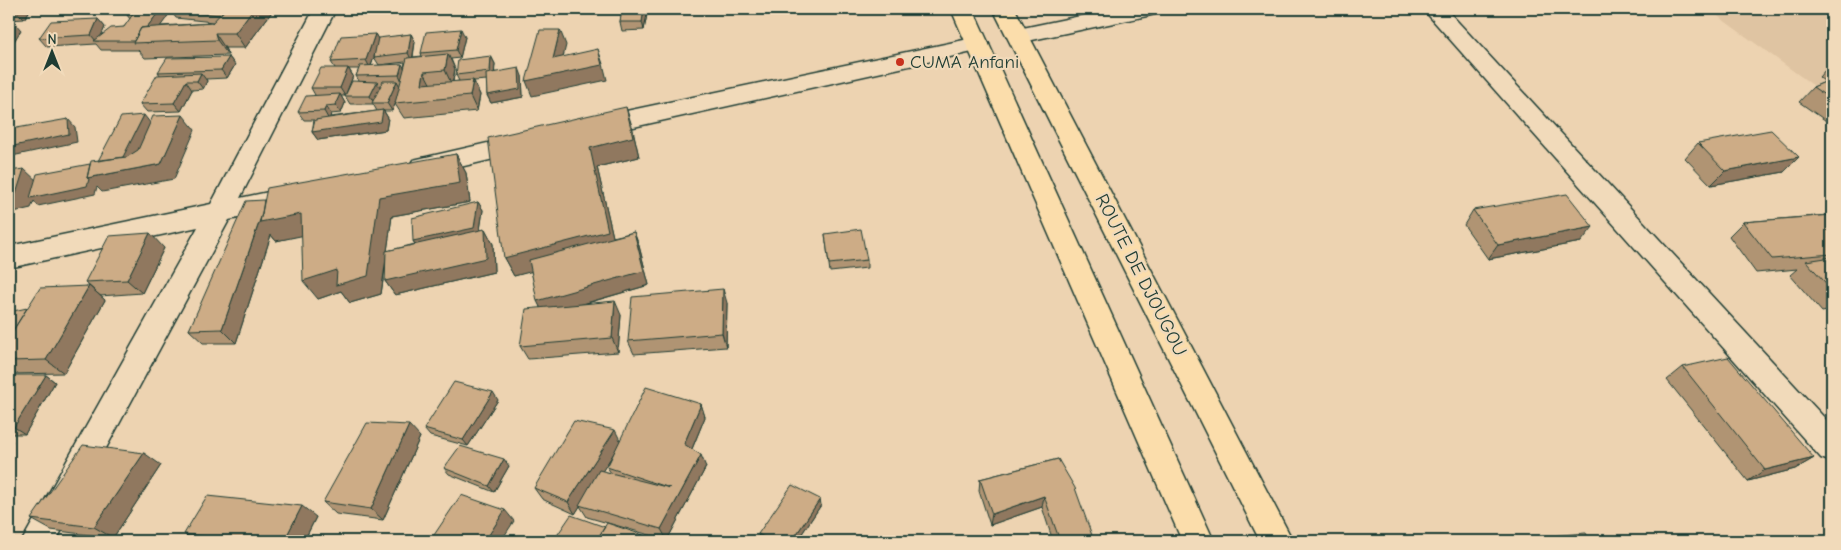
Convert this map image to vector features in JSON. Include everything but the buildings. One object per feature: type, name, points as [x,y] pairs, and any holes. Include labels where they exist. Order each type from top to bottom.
[{"type":"highway","points":[[962,9],[1198,541]]},
{"type":"highway","name":"ROUTE DE DJOUGOU","points":[[1004,9],[1277,541]]},
{"type":"street","points":[[38,541],[219,214],[324,9]]},
{"type":"street","points":[[1018,36],[1147,9]]},
{"type":"street","points":[[1434,9],[1832,448]]},
{"type":"street","points":[[404,171],[559,135],[978,44]]},
{"type":"street","points":[[9,257],[297,196]]},
{"type":"shaded area","points":[[1708,9],[1832,9],[1832,99]]},
{"type":"place","name":"CUMA Anfani","points":[[900,62]]}]
